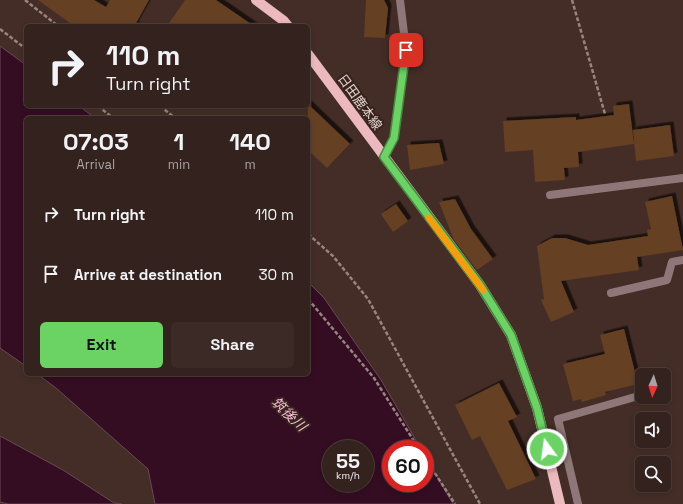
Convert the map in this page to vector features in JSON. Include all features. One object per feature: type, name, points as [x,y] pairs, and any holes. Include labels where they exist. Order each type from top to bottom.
[{"type":"main road","points":[[256,0],[286,24]]},
{"type":"main road","name":"日田鹿本線","points":[[310,57],[480,285],[511,335],[537,408],[560,504]]},
{"type":"street","points":[[384,157],[394,138],[406,50],[400,0]]},
{"type":"street","points":[[550,195],[683,178]]},
{"type":"street","points":[[611,293],[667,280],[672,262],[683,260]]},
{"type":"street","points":[[578,504],[558,419],[635,397]]},
{"type":"path","points":[[25,0],[55,24]]},
{"type":"path","points":[[572,0],[605,114]]},
{"type":"path","points":[[0,29],[24,47]]},
{"type":"path","points":[[100,108],[110,116]]},
{"type":"path","points":[[162,108],[172,116]]},
{"type":"path","points":[[310,236],[333,256],[368,299],[480,504]]},
{"type":"path","points":[[310,301],[374,378],[413,440]]},
{"type":"path","points":[[434,472],[454,504]]},
{"type":"water","points":[[0,46],[24,64],[24,108],[82,108],[92,116],[24,116],[24,365],[0,348]]},
{"type":"water","name":"筑後川","points":[[310,284],[324,298],[381,380],[416,440],[382,440],[382,492],[434,492],[434,471],[453,504],[155,504],[148,469],[56,388],[40,376],[310,376]]},
{"type":"water","points":[[0,436],[63,470],[114,503],[122,504],[8,504],[0,502]]},
{"type":"building","points":[[38,0],[94,0],[106,7],[110,0],[149,0],[136,24],[71,24]]},
{"type":"building","points":[[185,0],[216,0],[251,24],[168,24]]},
{"type":"building","points":[[366,0],[384,0],[388,8],[385,38],[364,37]]},
{"type":"building","points":[[629,104],[634,144],[578,152],[579,167],[564,168],[565,180],[535,182],[533,150],[505,152],[503,121],[576,117],[576,120],[614,115],[613,106]]},
{"type":"building","points":[[310,106],[350,144],[327,168],[310,152],[310,116],[308,116],[308,108],[310,108]]},
{"type":"building","points":[[670,125],[674,156],[636,161],[633,130]]},
{"type":"building","points":[[439,143],[444,164],[410,170],[407,145]]},
{"type":"building","points":[[672,196],[683,250],[637,257],[639,270],[561,281],[574,312],[551,322],[541,300],[544,299],[537,246],[552,238],[565,238],[588,245],[648,236],[647,230],[651,229],[645,202]]},
{"type":"building","points":[[455,199],[471,229],[493,259],[477,270],[454,240],[439,202]]},
{"type":"building","points":[[396,204],[408,221],[393,232],[381,214]]},
{"type":"building","points":[[624,329],[635,372],[635,385],[605,392],[606,395],[582,402],[581,399],[573,401],[563,364],[605,354],[600,335]]},
{"type":"building","points":[[499,383],[517,417],[508,421],[536,479],[507,490],[480,436],[472,440],[455,405]]},
{"type":"slow traffic","points":[[429,218],[483,290]]},
{"type":"route","points":[[406,50],[394,138],[384,157],[480,285],[511,335],[537,408],[547,449]]}]
